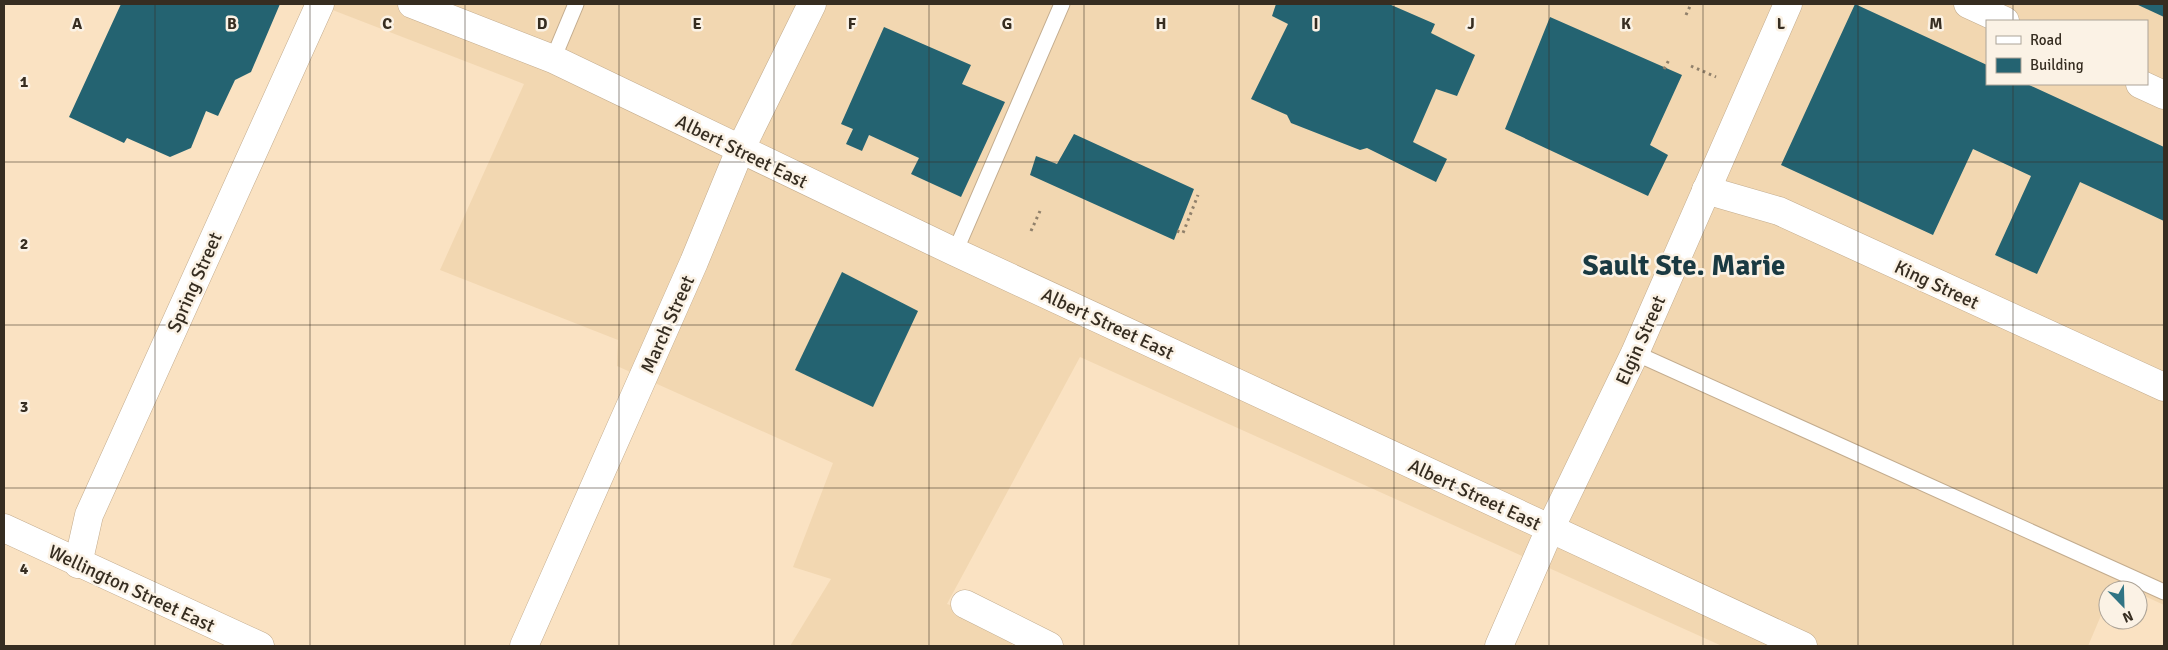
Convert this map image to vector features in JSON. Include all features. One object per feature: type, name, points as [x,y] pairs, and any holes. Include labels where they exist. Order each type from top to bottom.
[{"type":"street","name":"Spring Street","points":[[78,564],[89,515],[320,4]]},
{"type":"street","name":"Albert Street East","points":[[412,4],[553,59],[955,252],[1803,646]]},
{"type":"street","name":"March Street","points":[[524,646],[690,272],[740,150],[812,4]]},
{"type":"street","name":"Elgin Street","points":[[1499,646],[1550,529],[1635,353],[1788,4]]},
{"type":"street","points":[[1968,4],[2003,20]]},
{"type":"street","points":[[2142,85],[2164,95]]},
{"type":"street","name":"King Street","points":[[1706,190],[1779,211],[2164,387]]},
{"type":"street","name":"Wellington Street East","points":[[4,528],[78,564],[260,646]]},
{"type":"street","points":[[965,604],[1049,646]]},
{"type":"lane","points":[[553,59],[576,4]]},
{"type":"lane","points":[[955,252],[1062,4]]},
{"type":"lane","points":[[1635,353],[2164,592]]},
{"type":"path","points":[[1686,15],[1691,4]]},
{"type":"path","points":[[1664,69],[1670,58]]},
{"type":"path","points":[[1691,66],[1716,77]]},
{"type":"path","points":[[1177,231],[1183,234],[1198,195]]},
{"type":"path","points":[[1031,231],[1040,211]]},
{"type":"shaded area","points":[[317,4],[2164,4],[2164,605],[2148,598],[2148,580],[2098,580],[2098,622],[2088,646],[1722,646],[1080,357],[947,604],[1019,627],[1011,646],[790,646],[831,579],[793,567],[833,463],[617,366],[618,340],[440,270],[524,84]]},
{"type":"building","points":[[121,4],[280,4],[251,72],[235,80],[218,116],[206,111],[191,148],[170,157],[127,138],[124,143],[69,117]]},
{"type":"building","points":[[1276,4],[1389,4],[1435,24],[1431,33],[1475,55],[1457,96],[1436,89],[1413,142],[1447,159],[1436,182],[1367,148],[1360,150],[1291,123],[1287,115],[1251,99],[1288,24],[1272,16]]},
{"type":"building","points":[[1855,4],[1986,65],[1986,85],[2029,85],[2164,147],[2164,221],[2080,182],[2037,274],[1995,255],[2031,176],[1973,149],[1933,235],[1781,165]]},
{"type":"building","points":[[2136,4],[2164,4],[2164,17]]},
{"type":"building","points":[[1550,17],[1682,75],[1650,145],[1668,155],[1648,196],[1505,129]]},
{"type":"building","points":[[884,27],[971,65],[962,84],[1005,102],[961,197],[911,174],[919,158],[869,135],[862,151],[846,144],[853,129],[841,124]]},
{"type":"building","points":[[1074,134],[1194,189],[1174,240],[1030,175],[1036,156],[1057,164]]},
{"type":"building","points":[[842,272],[918,311],[873,407],[795,370]]},
{"type":"district","name":"Sault Ste. Marie","points":[[1684,265]]}]
